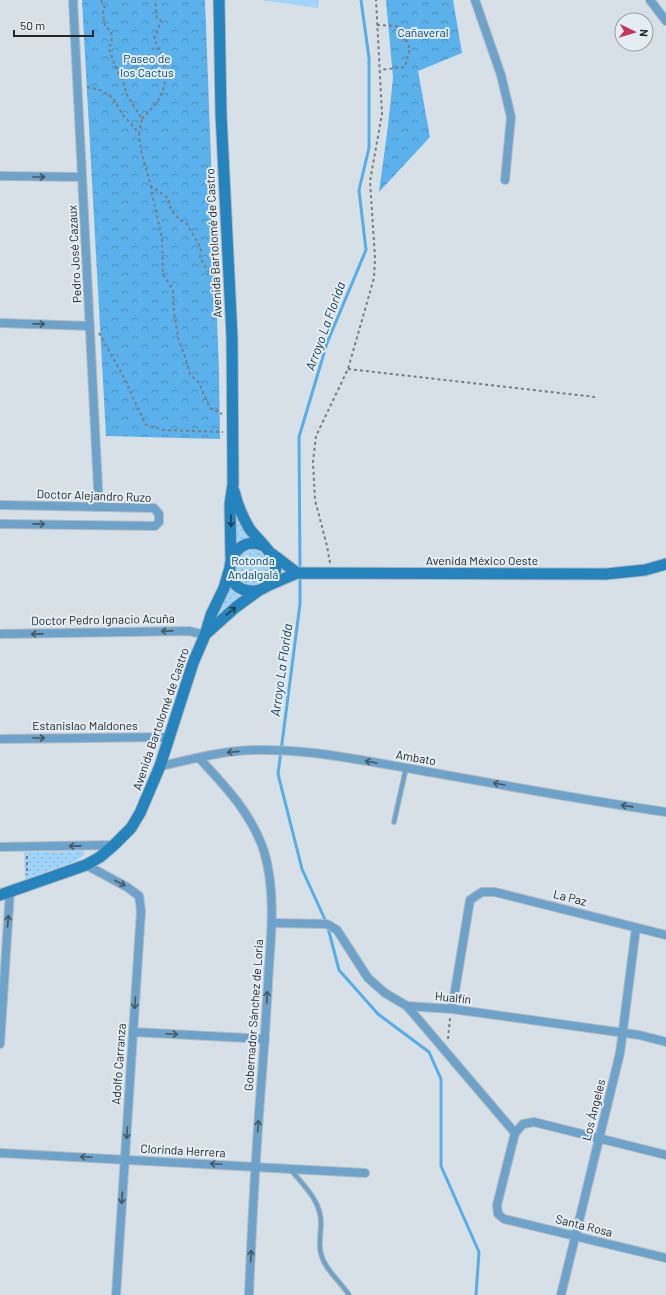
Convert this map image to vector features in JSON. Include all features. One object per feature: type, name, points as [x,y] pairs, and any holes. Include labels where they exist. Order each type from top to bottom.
[{"type":"main road","name":"Avenida Bartolomé de Castro","points":[[219,0],[221,114],[232,337],[232,484],[230,504],[231,559]]},
{"type":"main road","name":"Avenida Bartolomé de Castro","points":[[232,484],[236,499],[245,520],[250,529],[267,549]]},
{"type":"main road","points":[[267,549],[275,560],[276,569],[273,578],[263,588],[248,591],[240,588],[232,579],[229,571],[231,559],[237,550],[244,546],[253,544],[267,549],[297,573]]},
{"type":"main road","name":"Avenida México Oeste","points":[[263,588],[297,573],[606,574],[645,570],[666,564]]},
{"type":"main road","name":"Avenida Bartolomé de Castro","points":[[5,893],[86,865],[114,845],[131,828],[140,813],[160,766],[193,662],[205,635],[211,615],[224,588],[229,571]]},
{"type":"main road","name":"Avenida Bartolomé de Castro","points":[[205,635],[236,607],[263,588]]},
{"type":"street","name":"Pedro José Cazaux","points":[[73,0],[99,507]]},
{"type":"street","points":[[475,0],[501,75],[511,117],[505,180]]},
{"type":"street","points":[[650,0],[666,21]]},
{"type":"street","points":[[0,176],[82,177]]},
{"type":"street","points":[[0,323],[90,326]]},
{"type":"street","name":"Doctor Alejandro Ruzo","points":[[0,505],[154,508],[159,514],[159,522],[155,526],[0,524]]},
{"type":"street","name":"Doctor Pedro Ignacio Acuña","points":[[0,634],[189,631],[205,635]]},
{"type":"street","name":"Estanislao Maldones","points":[[0,739],[169,737]]},
{"type":"street","name":"Ambato","points":[[160,766],[238,751],[272,750],[341,757],[666,812]]},
{"type":"street","name":"Gobernador Sánchez de Loria","points":[[199,758],[236,799],[252,822],[264,851],[270,881],[272,923],[255,1166],[249,1295]]},
{"type":"street","points":[[0,847],[114,845]]},
{"type":"street","name":"Adolfo Carranza","points":[[86,865],[127,887],[139,896],[141,911],[116,1295]]},
{"type":"street","name":"La Paz","points":[[452,1009],[470,900],[482,892],[495,892],[666,935]]},
{"type":"street","points":[[0,1044],[5,893]]},
{"type":"street","name":"Hualfín","points":[[272,923],[326,924],[337,930],[368,978],[384,993],[407,1006],[452,1009],[639,1035],[666,1042]]},
{"type":"street","name":"Los Ángeles","points":[[561,1295],[620,1053],[636,928]]},
{"type":"street","points":[[407,1006],[515,1133],[523,1124],[534,1122],[666,1155]]},
{"type":"street","points":[[133,1032],[265,1039]]},
{"type":"street","name":"Santa Rosa","points":[[515,1133],[497,1205],[498,1214],[504,1219],[666,1258]]},
{"type":"street","name":"Clorinda Herrera","points":[[0,1153],[365,1173]]},
{"type":"lane","points":[[394,822],[406,768]]},
{"type":"lane","points":[[290,1168],[314,1198],[320,1211],[321,1223],[319,1245],[321,1256],[328,1268],[349,1295]]},
{"type":"path","points":[[101,0],[105,8],[103,12],[105,25],[111,32],[112,42],[109,48],[115,66],[128,95],[142,119]]},
{"type":"path","points":[[155,0],[157,18],[161,21],[154,40],[164,59],[165,85],[158,101],[142,119],[139,133],[141,151],[151,186],[162,238],[164,274],[173,290],[174,313],[179,342],[190,374],[199,382],[210,408],[232,419]]},
{"type":"path","points":[[332,574],[327,546],[315,500],[313,462],[316,436],[348,369],[374,278],[370,181],[382,114],[376,0]]},
{"type":"path","points":[[377,25],[397,26],[410,48],[405,67],[380,70]]},
{"type":"path","points":[[77,85],[100,90],[112,97],[123,115],[139,133]]},
{"type":"path","points":[[151,186],[168,198],[171,210],[180,220],[187,224],[201,248],[200,258],[209,272],[215,274],[229,274]]},
{"type":"path","points":[[90,326],[100,334],[122,374],[146,425],[164,430],[232,432]]},
{"type":"path","points":[[348,369],[595,397]]},
{"type":"path","points":[[26,846],[27,885]]},
{"type":"path","points":[[448,1054],[448,1033],[452,1009]]},
{"type":"green space","name":"Paseo de los Cactus","points":[[82,0],[205,0],[219,372],[220,439],[106,436]]},
{"type":"green space","points":[[261,0],[319,0],[318,8]]},
{"type":"green space","name":"Cañaveral","points":[[386,0],[453,0],[462,53],[418,71],[430,137],[379,192],[393,78]]},
{"type":"green space","points":[[236,517],[244,531],[249,538],[237,541]]},
{"type":"green space","name":"Rotonda Andalgalá","points":[[253,550],[263,553],[268,558],[271,568],[268,578],[263,583],[253,586],[243,583],[238,578],[235,568],[238,558],[243,553]]},
{"type":"green space","points":[[229,586],[240,596],[216,618]]},
{"type":"green space","points":[[24,852],[84,852],[84,855],[76,861],[25,879]]},
{"type":"waterway","name":"Arroyo La Florida","points":[[300,570],[299,437],[327,343],[366,250],[359,190],[369,148],[369,58],[361,0]]},
{"type":"waterway","name":"Arroyo La Florida","points":[[300,576],[300,604],[278,774],[302,869],[327,924],[339,970],[378,1014],[429,1052],[441,1079],[441,1166],[479,1252],[476,1295]]}]
